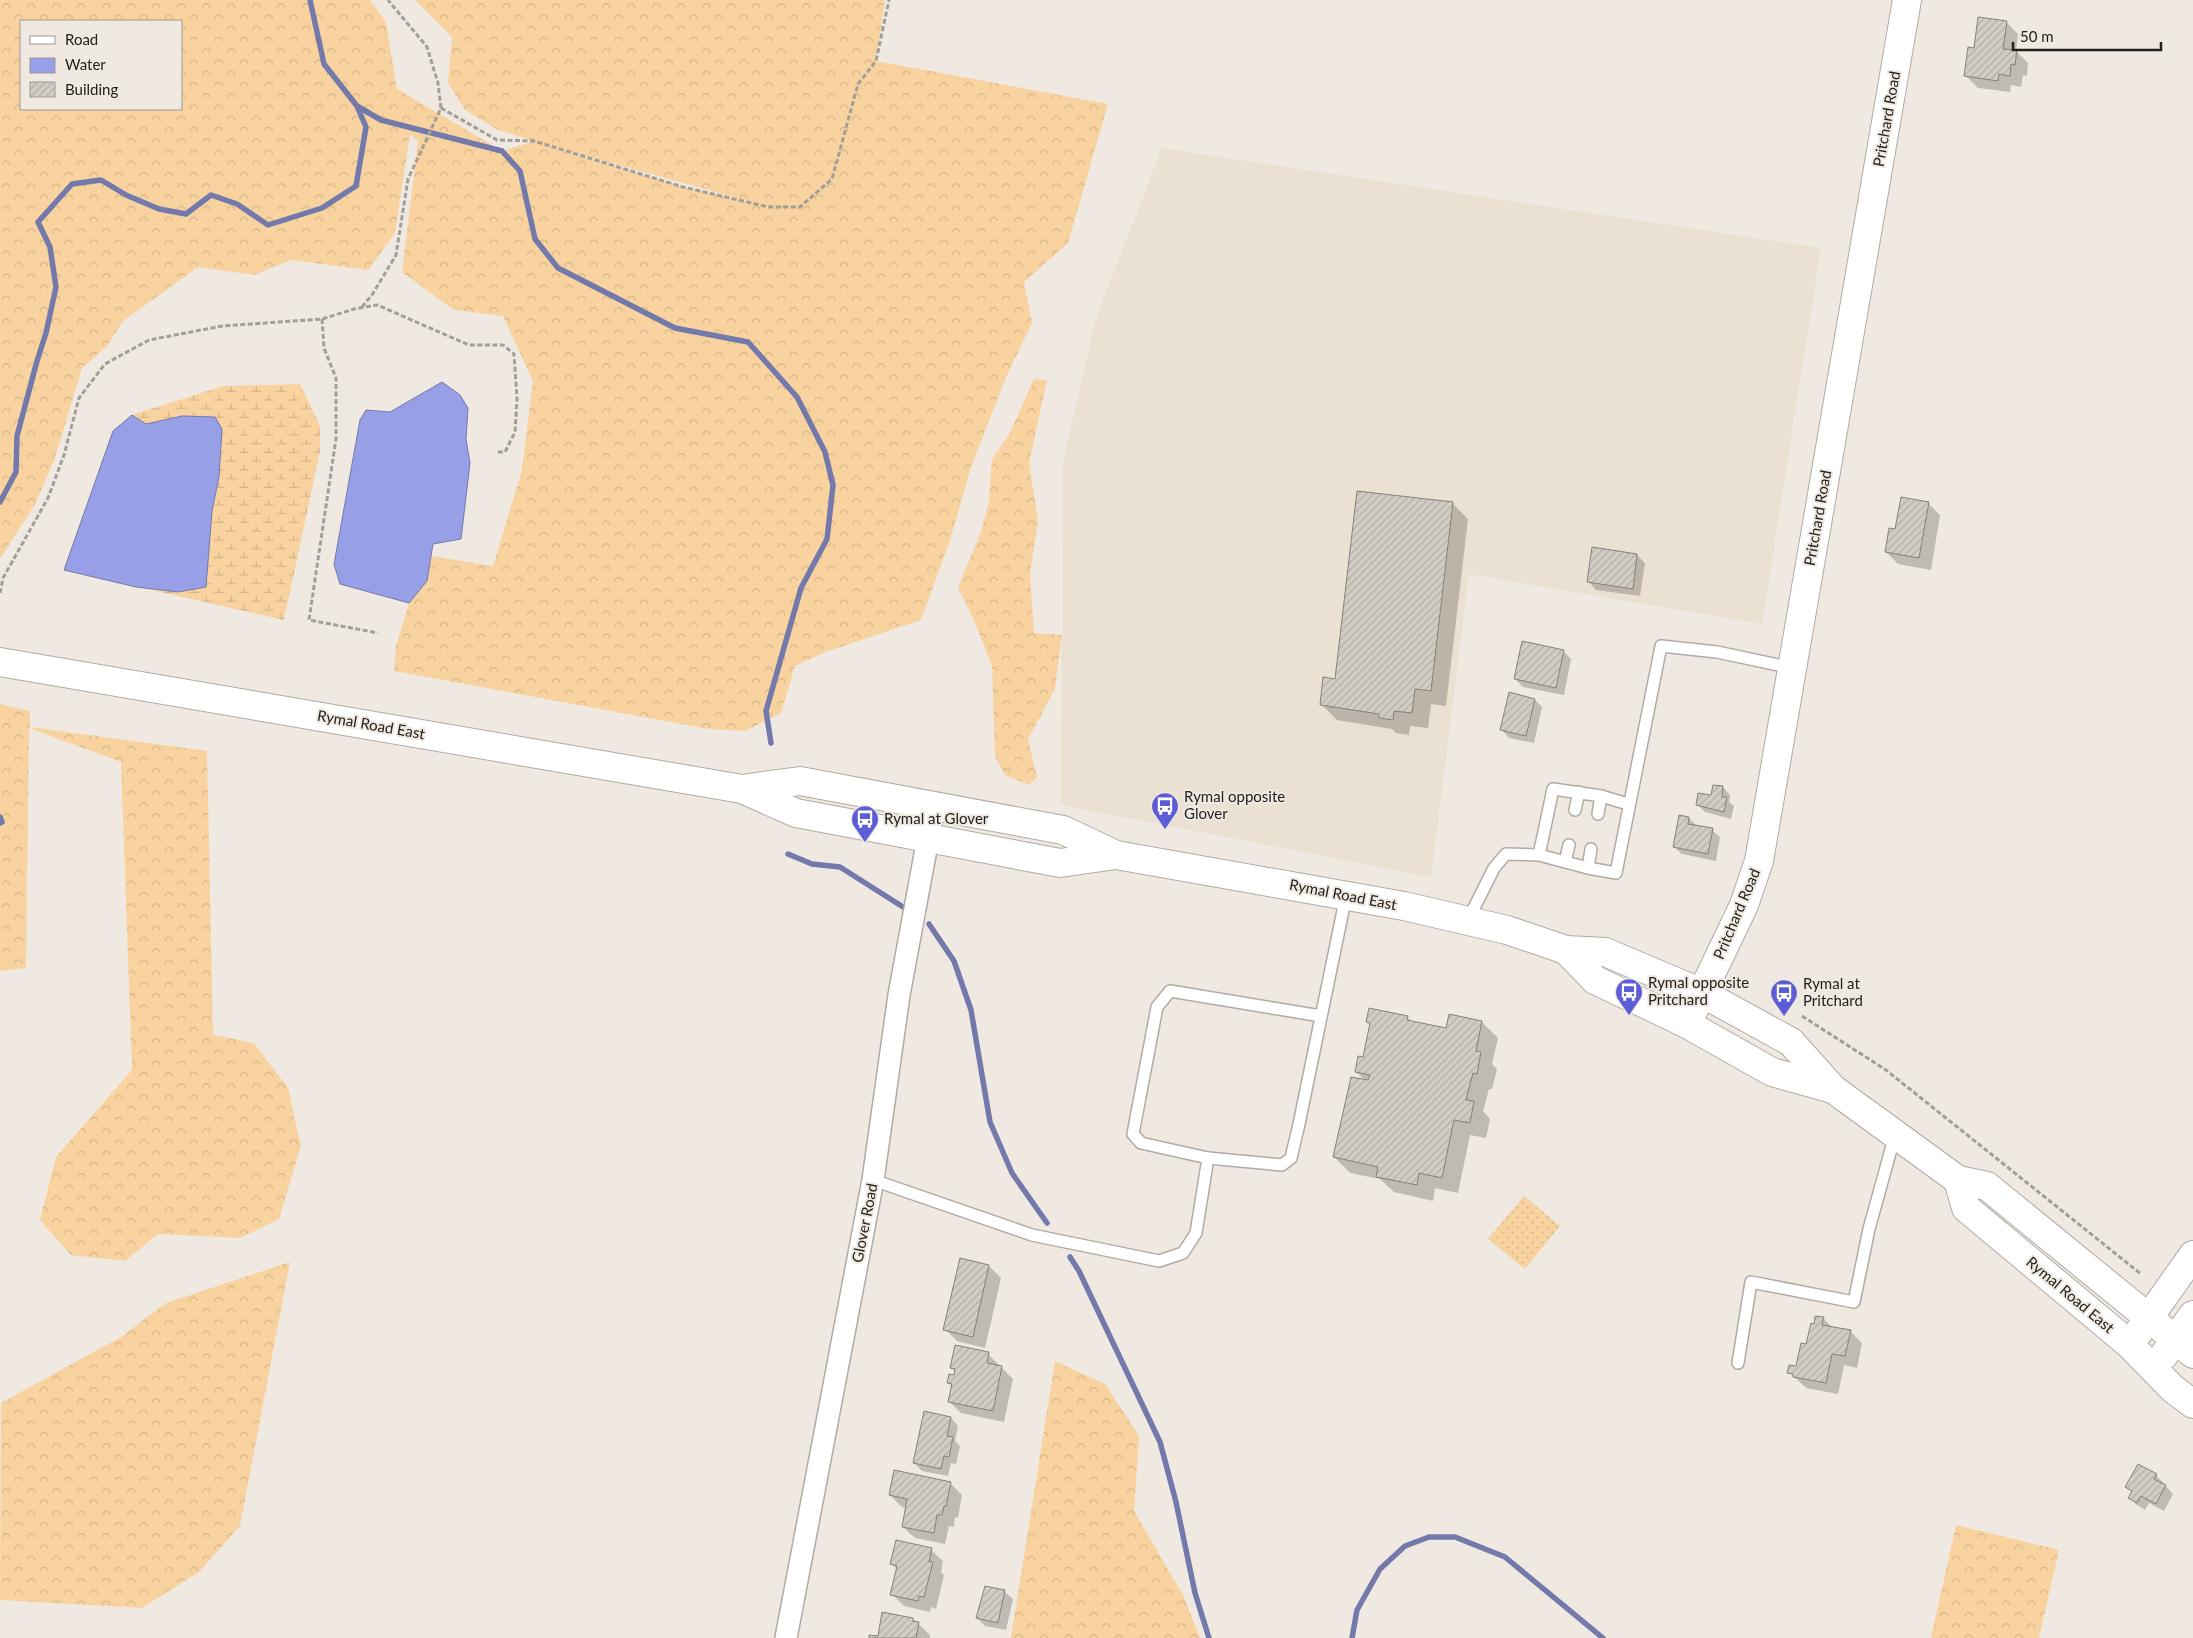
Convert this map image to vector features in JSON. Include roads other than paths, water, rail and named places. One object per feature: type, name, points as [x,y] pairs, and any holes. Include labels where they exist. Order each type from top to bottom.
[{"type":"main road","name":"Pritchard Road","points":[[1687,1024],[1744,905],[1759,861],[1908,0]]},
{"type":"main road","name":"Rymal Road East","points":[[0,662],[742,789],[796,813],[1060,863],[1116,856]]},
{"type":"main road","name":"Rymal Road East","points":[[742,789],[800,781],[1063,830],[1116,856],[1346,896],[1468,921],[1508,930],[1566,950],[1605,952],[1702,993],[1792,1042],[1833,1089],[1958,1180],[1987,1186],[2184,1347]]},
{"type":"main road","name":"Rymal Road East","points":[[1566,950],[1595,980],[1687,1024],[1772,1072],[1833,1089]]},
{"type":"main road","name":"Rymal Road East","points":[[1958,1180],[1966,1208],[2129,1344],[2153,1370],[2193,1404]]},
{"type":"main road","points":[[2129,1344],[2149,1320],[2193,1255]]},
{"type":"main road","points":[[2153,1370],[2184,1347],[2193,1314]]},
{"type":"street","name":"Glover Road","points":[[786,1638],[873,1180],[899,995],[934,806]]},
{"type":"lane","points":[[1468,921],[1494,868],[1506,854],[1539,855],[1588,868],[1616,873],[1628,804],[1661,646],[1717,652],[1792,668]]},
{"type":"lane","points":[[1539,855],[1553,789],[1601,796],[1628,804]]},
{"type":"lane","points":[[1575,810],[1579,792]]},
{"type":"lane","points":[[1598,814],[1601,796]]},
{"type":"lane","points":[[1565,862],[1569,846]]},
{"type":"lane","points":[[1588,868],[1591,849]]},
{"type":"lane","points":[[1321,1016],[1170,991],[1157,1007],[1133,1134],[1141,1143],[1208,1158],[1282,1165],[1290,1158],[1321,1016],[1346,896]]},
{"type":"lane","points":[[1738,1363],[1751,1282],[1854,1302],[1869,1230],[1896,1134]]},
{"type":"lane","points":[[873,1180],[1032,1235],[1158,1261],[1183,1253],[1196,1233],[1208,1158]]},
{"type":"water","points":[[442,382],[460,395],[468,408],[466,439],[470,463],[461,539],[433,544],[427,581],[409,603],[340,584],[334,564],[360,420],[366,410],[390,412]]},
{"type":"water","points":[[132,415],[146,424],[182,416],[215,417],[222,429],[219,477],[212,511],[206,587],[178,592],[136,587],[64,570],[113,431]]},
{"type":"waterway","points":[[0,502],[16,472],[17,436],[46,333],[56,287],[50,247],[38,222],[72,184],[101,180],[126,195],[159,209],[186,214],[211,195],[237,204],[268,225],[322,208],[356,186],[366,127],[357,106],[324,64],[310,0]]},
{"type":"waterway","points":[[357,106],[381,120],[502,151],[520,171],[535,239],[558,268],[675,328],[748,342],[797,397],[825,452],[833,485],[827,539],[801,588],[766,711],[771,743]]},
{"type":"waterway","points":[[0,817],[2,822],[0,823]]},
{"type":"waterway","points":[[788,854],[812,864],[840,867],[911,912]]},
{"type":"waterway","points":[[929,924],[954,961],[971,1010],[990,1122],[1012,1173],[1047,1223]]},
{"type":"waterway","points":[[1070,1257],[1079,1271],[1160,1442],[1176,1502],[1195,1593],[1209,1638]]},
{"type":"waterway","points":[[1352,1638],[1357,1610],[1380,1569],[1405,1546],[1429,1537],[1455,1537],[1505,1557],[1603,1638]]},
{"type":"place","name":"Rymal opposite Glover","points":[[1165,830]]},
{"type":"place","name":"Rymal at Glover","points":[[865,843]]},
{"type":"place","name":"Rymal opposite Pritchard","points":[[1629,1016]]},
{"type":"place","name":"Rymal at Pritchard","points":[[1784,1017]]}]
